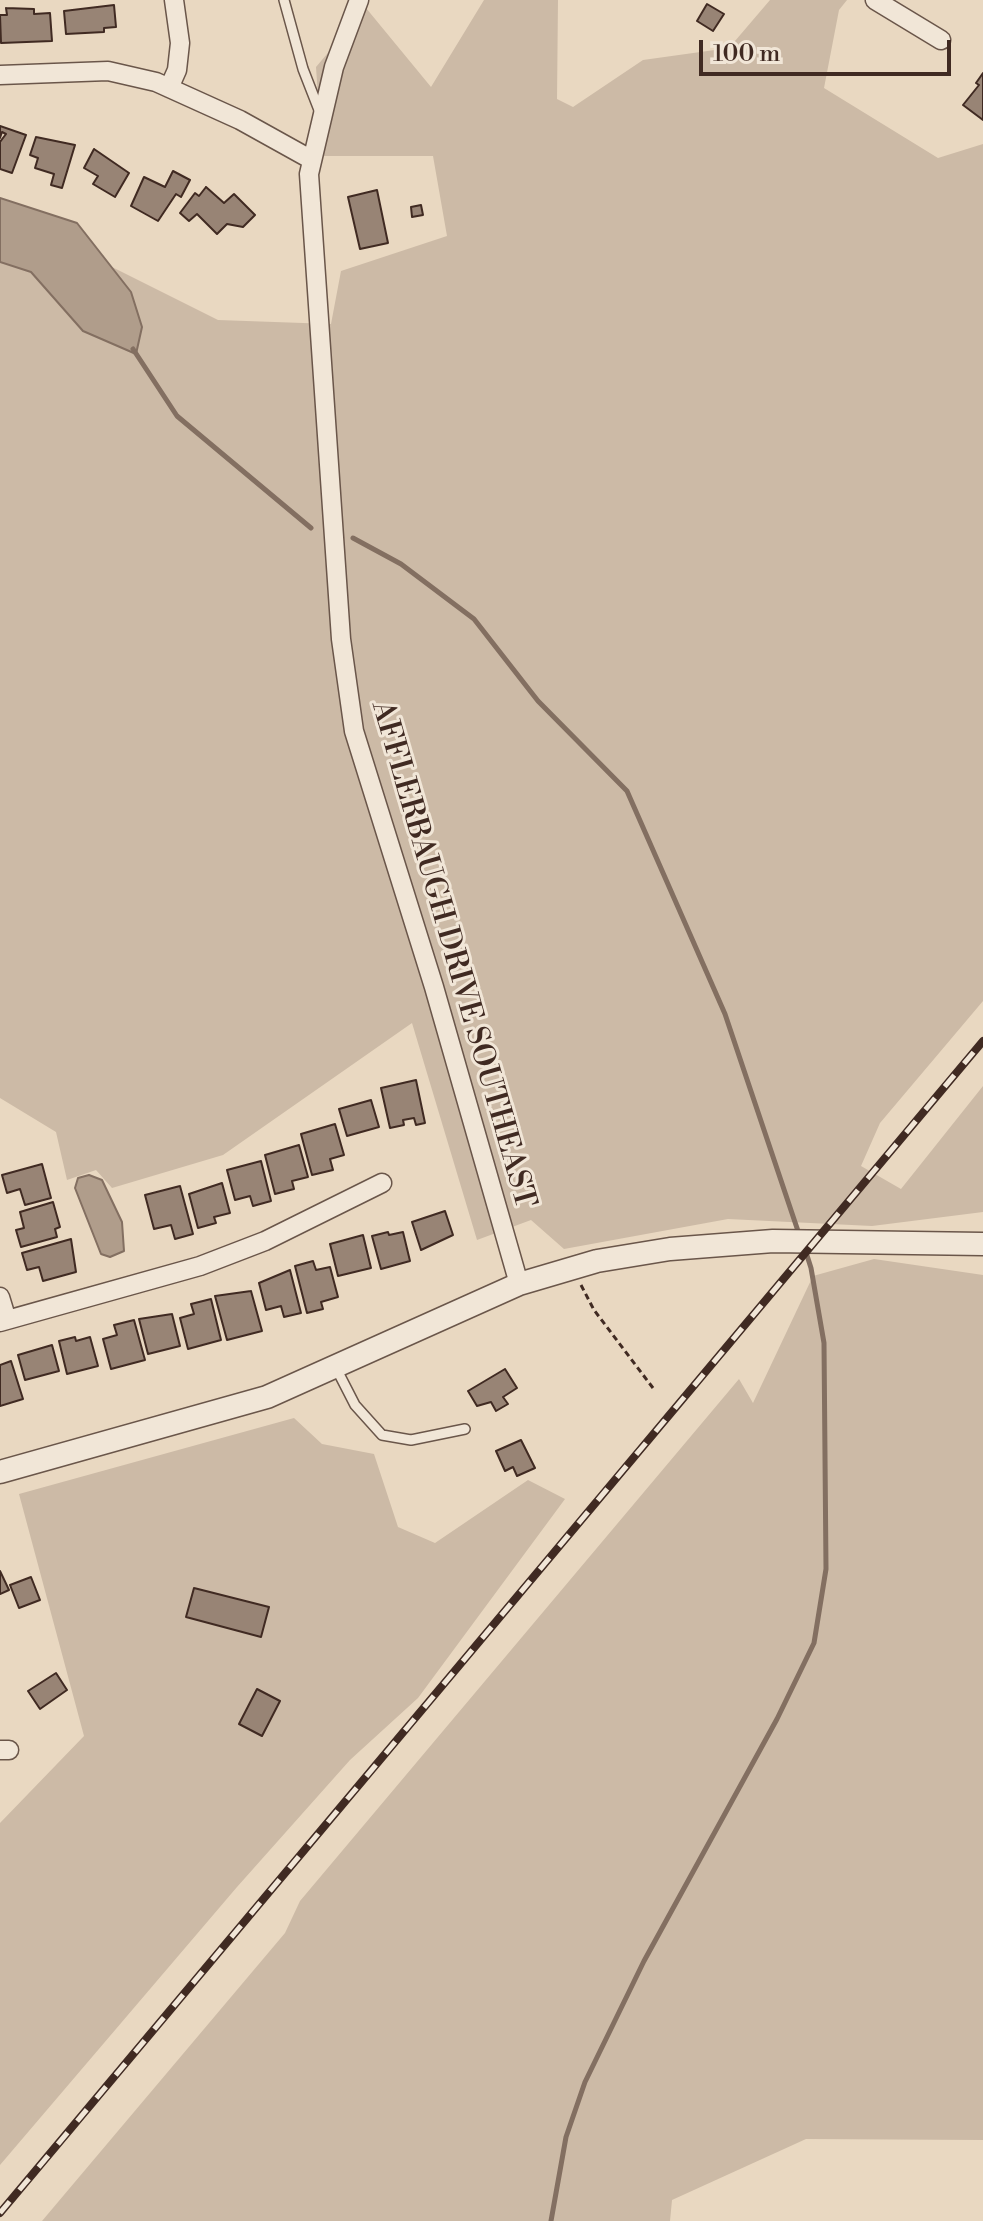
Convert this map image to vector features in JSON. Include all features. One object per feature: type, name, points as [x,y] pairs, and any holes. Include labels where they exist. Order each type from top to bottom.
[{"type":"street","points":[[169,88],[177,70],[180,43],[174,0]]},
{"type":"street","name":"AFFLERBAUGH DRIVE SOUTHEAST","points":[[359,0],[334,67],[309,174],[336,587],[350,706],[519,1284]]},
{"type":"street","points":[[875,0],[941,40]]},
{"type":"street","points":[[0,75],[108,71],[169,88],[240,120],[312,160]]},
{"type":"street","points":[[0,1297],[3,1321],[200,1266],[265,1241],[382,1183]]},
{"type":"street","points":[[0,1472],[230,1410],[336,1368],[519,1284],[572,1268],[670,1249],[744,1243],[983,1244]]},
{"type":"lane","points":[[284,0],[303,69],[322,119]]},
{"type":"lane","points":[[336,1368],[355,1405],[382,1435],[411,1440],[465,1429]]},
{"type":"path","points":[[572,1268],[594,1310],[653,1388]]},
{"type":"shaded area","points":[[484,0],[558,0],[557,99],[573,107],[643,60],[729,48],[770,0],[847,0],[839,10],[824,88],[938,158],[983,144],[983,1001],[880,1123],[861,1166],[901,1189],[983,1086],[983,1212],[872,1226],[728,1219],[564,1249],[531,1220],[477,1240],[412,1023],[223,1155],[112,1188],[96,1170],[67,1180],[56,1132],[0,1098],[0,262],[31,272],[83,330],[136,354],[142,327],[131,292],[108,265],[218,320],[331,324],[341,271],[447,236],[433,156],[322,156],[316,67],[366,8],[431,87]]},
{"type":"shaded area","points":[[0,198],[77,223],[131,292],[142,327],[136,354],[83,331],[31,272],[0,262]]},
{"type":"shaded area","points":[[89,1175],[102,1180],[122,1222],[124,1251],[110,1257],[101,1254],[75,1188],[78,1178]]},
{"type":"shaded area","points":[[874,1259],[983,1275],[983,2140],[806,2139],[672,2200],[670,2221],[42,2221],[285,1933],[300,1901],[739,1379],[753,1403],[813,1276]]},
{"type":"shaded area","points":[[294,1418],[322,1444],[374,1454],[398,1527],[435,1543],[528,1480],[565,1499],[418,1698],[350,1760],[237,1887],[0,2165],[0,1823],[84,1736],[19,1494]]},
{"type":"building","points":[[707,4],[724,14],[713,31],[697,21]]},
{"type":"building","points":[[114,5],[116,27],[104,28],[104,32],[66,34],[64,11]]},
{"type":"building","points":[[6,8],[34,9],[34,14],[50,13],[52,41],[1,43],[0,15],[7,15]]},
{"type":"building","points":[[983,73],[983,120],[963,105],[979,85],[976,83]]},
{"type":"building","points":[[0,126],[26,135],[12,173],[0,169],[0,142],[6,134],[2,132],[0,138]]},
{"type":"building","points":[[36,137],[75,145],[62,188],[51,185],[54,174],[35,168],[38,158],[30,155]]},
{"type":"building","points":[[94,149],[129,173],[115,197],[93,184],[98,176],[84,168]]},
{"type":"building","points":[[173,171],[190,180],[181,197],[176,194],[158,221],[131,206],[144,177],[165,187]]},
{"type":"building","points":[[206,187],[224,203],[234,194],[255,215],[243,227],[227,224],[217,234],[197,214],[189,221],[180,213],[195,193],[199,196]]},
{"type":"building","points":[[377,190],[388,243],[360,249],[348,197]]},
{"type":"building","points":[[421,205],[423,215],[412,217],[411,207]]},
{"type":"building","points":[[416,1080],[425,1123],[416,1125],[414,1118],[403,1120],[404,1125],[390,1128],[381,1088]]},
{"type":"building","points":[[371,1100],[379,1127],[347,1136],[339,1109]]},
{"type":"building","points":[[335,1124],[344,1155],[330,1159],[333,1170],[312,1175],[301,1134]]},
{"type":"building","points":[[299,1145],[308,1177],[292,1181],[294,1189],[275,1194],[265,1155]]},
{"type":"building","points":[[261,1161],[271,1201],[253,1206],[250,1196],[235,1200],[227,1170]]},
{"type":"building","points":[[42,1164],[51,1198],[25,1205],[20,1189],[7,1193],[2,1175]]},
{"type":"building","points":[[222,1183],[230,1213],[214,1217],[216,1223],[198,1228],[189,1194]]},
{"type":"building","points":[[180,1186],[193,1234],[175,1239],[171,1225],[154,1229],[145,1195]]},
{"type":"building","points":[[53,1202],[60,1227],[55,1229],[57,1237],[21,1247],[16,1230],[24,1228],[20,1212]]},
{"type":"building","points":[[445,1211],[453,1235],[421,1250],[412,1222]]},
{"type":"building","points":[[388,1232],[389,1235],[403,1232],[410,1261],[381,1269],[372,1236]]},
{"type":"building","points":[[363,1235],[371,1268],[338,1276],[330,1244]]},
{"type":"building","points":[[71,1239],[76,1272],[43,1281],[39,1267],[27,1270],[22,1253]]},
{"type":"building","points":[[313,1261],[316,1270],[330,1267],[338,1297],[321,1302],[323,1309],[307,1313],[295,1266]]},
{"type":"building","points":[[290,1270],[301,1313],[284,1317],[281,1306],[266,1310],[259,1283]]},
{"type":"building","points":[[251,1291],[262,1331],[227,1340],[215,1296]]},
{"type":"building","points":[[211,1299],[221,1340],[188,1349],[180,1318],[194,1314],[191,1304]]},
{"type":"building","points":[[172,1314],[180,1346],[148,1354],[139,1319]]},
{"type":"building","points":[[134,1320],[145,1360],[111,1369],[103,1339],[117,1335],[114,1325]]},
{"type":"building","points":[[75,1337],[76,1341],[90,1337],[98,1366],[67,1374],[59,1341]]},
{"type":"building","points":[[52,1345],[59,1371],[25,1380],[18,1355]]},
{"type":"building","points":[[11,1361],[23,1399],[0,1406],[0,1365]]},
{"type":"building","points":[[505,1369],[517,1388],[503,1397],[508,1404],[496,1411],[491,1402],[477,1406],[468,1391]]},
{"type":"building","points":[[521,1440],[535,1468],[517,1476],[513,1467],[505,1471],[496,1451]]},
{"type":"building","points":[[0,1571],[9,1590],[0,1594]]},
{"type":"building","points":[[31,1577],[40,1600],[19,1608],[10,1585]]},
{"type":"building","points":[[194,1588],[269,1607],[261,1637],[186,1617]]},
{"type":"building","points":[[56,1673],[67,1690],[40,1709],[28,1691]]},
{"type":"building","points":[[257,1689],[280,1701],[262,1736],[239,1724]]},
{"type":"waterway","points":[[133,349],[177,416],[311,528]]},
{"type":"waterway","points":[[353,538],[401,564],[474,619],[538,701],[627,791],[725,1014],[800,1237]]},
{"type":"waterway","points":[[551,2221],[566,2137],[585,2082],[644,1961],[777,1719],[814,1643],[826,1569],[824,1343],[811,1268],[804,1246]]},
{"type":"railway","points":[[0,2213],[983,1041]]}]
